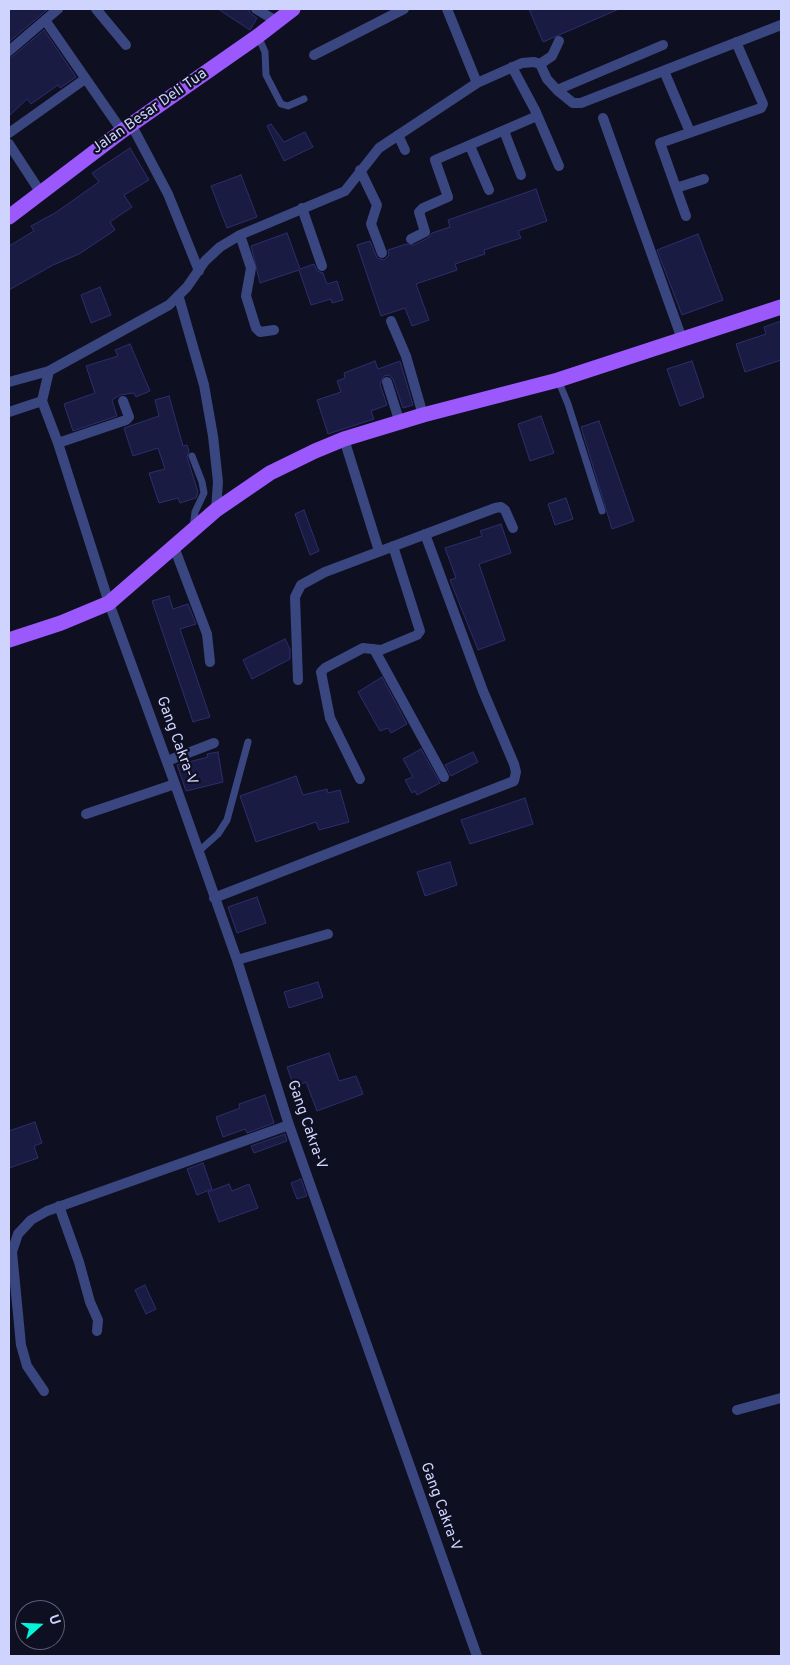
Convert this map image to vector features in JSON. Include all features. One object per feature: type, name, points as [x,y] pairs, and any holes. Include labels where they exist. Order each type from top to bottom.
[{"type":"main road","name":"Jalan Besar Deli Tua","points":[[9,217],[126,127],[278,22],[293,9]]},
{"type":"main road","points":[[9,640],[61,623],[109,603],[174,547],[193,528],[216,510],[291,462],[344,439],[423,415],[558,380],[781,307]]},
{"type":"street","points":[[9,51],[58,9]]},
{"type":"street","points":[[96,9],[126,45]]},
{"type":"street","points":[[256,9],[278,22]]},
{"type":"street","points":[[314,55],[404,9]]},
{"type":"street","points":[[448,9],[477,83]]},
{"type":"street","points":[[45,20],[86,79],[126,127],[168,194],[199,271]]},
{"type":"street","points":[[540,64],[547,79],[557,90],[573,103],[581,104],[781,25]]},
{"type":"street","points":[[9,382],[49,371],[156,314],[179,298],[220,247],[240,235],[344,191],[379,148],[398,134],[477,83],[512,67],[530,62],[540,64],[552,56],[559,41]]},
{"type":"street","points":[[686,216],[660,143],[761,108],[763,104],[736,42]]},
{"type":"street","points":[[557,90],[663,45]]},
{"type":"street","points":[[512,67],[537,116],[559,166]]},
{"type":"street","points":[[664,71],[690,132]]},
{"type":"street","points":[[9,133],[86,79]]},
{"type":"street","points":[[411,238],[425,232],[419,212],[422,208],[448,197],[436,160],[537,116]]},
{"type":"street","points":[[604,118],[682,339]]},
{"type":"street","points":[[504,131],[521,174]]},
{"type":"street","points":[[398,134],[405,150]]},
{"type":"street","points":[[9,144],[40,193]]},
{"type":"street","points":[[470,146],[489,190]]},
{"type":"street","points":[[360,170],[376,205],[371,224],[382,253]]},
{"type":"street","points":[[676,188],[704,179]]},
{"type":"street","points":[[302,208],[322,266]]},
{"type":"street","points":[[240,235],[251,268],[246,296],[256,328],[260,332],[274,330]]},
{"type":"street","points":[[179,298],[204,385],[213,436],[218,482],[216,510]]},
{"type":"street","points":[[391,321],[406,356],[423,415]]},
{"type":"street","points":[[9,412],[42,401],[49,371]]},
{"type":"street","points":[[387,382],[400,423]]},
{"type":"street","name":"Gang Cakra-V","points":[[42,401],[58,443],[109,603],[176,784],[237,960],[289,1125],[340,1273],[477,1656]]},
{"type":"street","points":[[58,443],[126,420],[129,417],[123,401]]},
{"type":"street","points":[[344,439],[378,551]]},
{"type":"street","points":[[298,680],[297,590],[301,585],[325,572],[378,551],[501,507],[505,510],[513,528]]},
{"type":"street","points":[[214,898],[514,781],[516,772],[514,764],[483,691],[425,534]]},
{"type":"street","points":[[360,779],[330,718],[321,672],[363,648],[381,650],[417,635],[420,631],[393,546]]},
{"type":"street","points":[[174,547],[207,634],[210,662]]},
{"type":"street","points":[[374,649],[444,777]]},
{"type":"street","points":[[167,761],[214,743]]},
{"type":"street","points":[[86,814],[176,784]]},
{"type":"street","points":[[237,960],[328,934]]},
{"type":"street","points":[[44,1391],[27,1366],[21,1345],[12,1252],[18,1234],[31,1220],[59,1206],[289,1125]]},
{"type":"street","points":[[59,1206],[79,1262],[90,1302],[98,1320],[98,1331]]},
{"type":"street","points":[[737,1410],[781,1398]]},
{"type":"lane","points":[[258,36],[265,52],[266,75],[281,104],[288,106],[304,99]]},
{"type":"lane","points":[[558,380],[568,404],[602,511]]},
{"type":"lane","points":[[192,456],[204,493],[195,512],[193,528]]},
{"type":"lane","points":[[199,851],[218,834],[227,820],[248,742]]},
{"type":"building","points":[[9,9],[48,9],[9,42]]},
{"type":"building","points":[[218,9],[249,9],[250,13],[257,18],[250,30]]},
{"type":"building","points":[[529,9],[619,9],[543,42]]},
{"type":"building","points":[[44,30],[76,77],[60,88],[58,85],[31,104],[27,99],[9,116],[9,58]]},
{"type":"building","points":[[271,124],[284,142],[305,132],[313,147],[284,161],[267,126]]},
{"type":"building","points":[[130,148],[149,180],[124,195],[132,207],[110,222],[115,230],[79,254],[53,265],[9,290],[9,246],[34,231],[31,226],[55,213],[99,182],[92,173]]},
{"type":"building","points":[[241,175],[257,217],[227,228],[211,186]]},
{"type":"building","points":[[536,189],[547,221],[518,231],[521,238],[484,250],[485,254],[455,264],[457,270],[416,284],[429,320],[412,326],[405,308],[381,316],[357,245],[370,241],[377,258],[384,260],[389,255],[388,250],[406,244],[414,245],[428,238],[432,233],[450,227],[448,220]]},
{"type":"building","points":[[287,233],[300,269],[314,264],[317,271],[323,273],[327,284],[337,281],[343,300],[332,303],[331,299],[311,305],[299,270],[260,283],[251,246]]},
{"type":"building","points":[[698,234],[723,300],[682,315],[657,250]]},
{"type":"building","points":[[100,287],[111,315],[91,323],[81,295]]},
{"type":"building","points":[[781,321],[781,360],[745,372],[736,344],[766,334],[764,327]]},
{"type":"building","points":[[130,344],[150,391],[136,397],[134,393],[120,395],[112,400],[117,416],[73,431],[64,404],[95,393],[86,366],[118,356],[115,350]]},
{"type":"building","points":[[375,361],[378,369],[400,361],[413,405],[403,408],[393,379],[389,375],[384,376],[380,384],[387,405],[371,411],[374,419],[328,434],[317,400],[341,392],[337,381],[345,378],[344,373]]},
{"type":"building","points":[[692,361],[704,397],[680,406],[667,369]]},
{"type":"building","points":[[169,396],[183,446],[187,445],[189,451],[187,457],[198,492],[196,498],[180,503],[178,498],[159,503],[149,473],[165,469],[158,448],[133,456],[124,428],[159,416],[155,400]]},
{"type":"building","points":[[541,416],[554,453],[530,461],[518,424]]},
{"type":"building","points":[[599,421],[634,521],[612,529],[581,427]]},
{"type":"building","points":[[566,498],[573,519],[555,525],[548,504]]},
{"type":"building","points":[[304,510],[319,551],[310,555],[295,514]]},
{"type":"building","points":[[501,524],[511,553],[479,564],[505,640],[478,650],[450,580],[456,578],[445,548],[482,536],[480,531]]},
{"type":"building","points":[[169,596],[173,609],[188,604],[196,624],[180,629],[210,717],[193,722],[152,601]]},
{"type":"building","points":[[285,639],[290,649],[290,659],[252,679],[243,660]]},
{"type":"building","points":[[382,677],[407,724],[391,733],[388,728],[380,731],[358,692]]},
{"type":"building","points":[[421,749],[440,783],[417,795],[415,791],[412,793],[405,780],[413,777],[403,759]]},
{"type":"building","points":[[218,752],[223,782],[186,791],[177,765],[208,757],[207,754]]},
{"type":"building","points":[[473,752],[478,762],[451,776],[445,765]]},
{"type":"building","points":[[296,776],[303,795],[327,789],[328,793],[340,790],[349,822],[319,830],[316,822],[256,842],[240,796]]},
{"type":"building","points":[[525,798],[533,824],[470,844],[461,820]]},
{"type":"building","points":[[450,862],[457,885],[425,896],[417,872]]},
{"type":"building","points":[[257,897],[266,923],[237,933],[228,907]]},
{"type":"building","points":[[318,982],[323,997],[289,1008],[284,992]]},
{"type":"building","points":[[329,1053],[339,1081],[356,1076],[363,1094],[317,1111],[306,1082],[294,1087],[287,1067]]},
{"type":"building","points":[[265,1095],[274,1123],[247,1133],[245,1129],[223,1137],[216,1117],[240,1108],[239,1104]]},
{"type":"building","points":[[35,1122],[42,1143],[34,1146],[38,1158],[9,1168],[9,1131]]},
{"type":"building","points":[[285,1134],[287,1141],[254,1153],[251,1146]]},
{"type":"building","points":[[203,1163],[212,1189],[197,1195],[187,1169]]},
{"type":"building","points":[[301,1179],[307,1196],[297,1199],[291,1183]]},
{"type":"building","points":[[229,1184],[232,1191],[249,1184],[258,1208],[219,1222],[208,1192]]},
{"type":"building","points":[[145,1285],[156,1309],[146,1314],[135,1290]]}]
